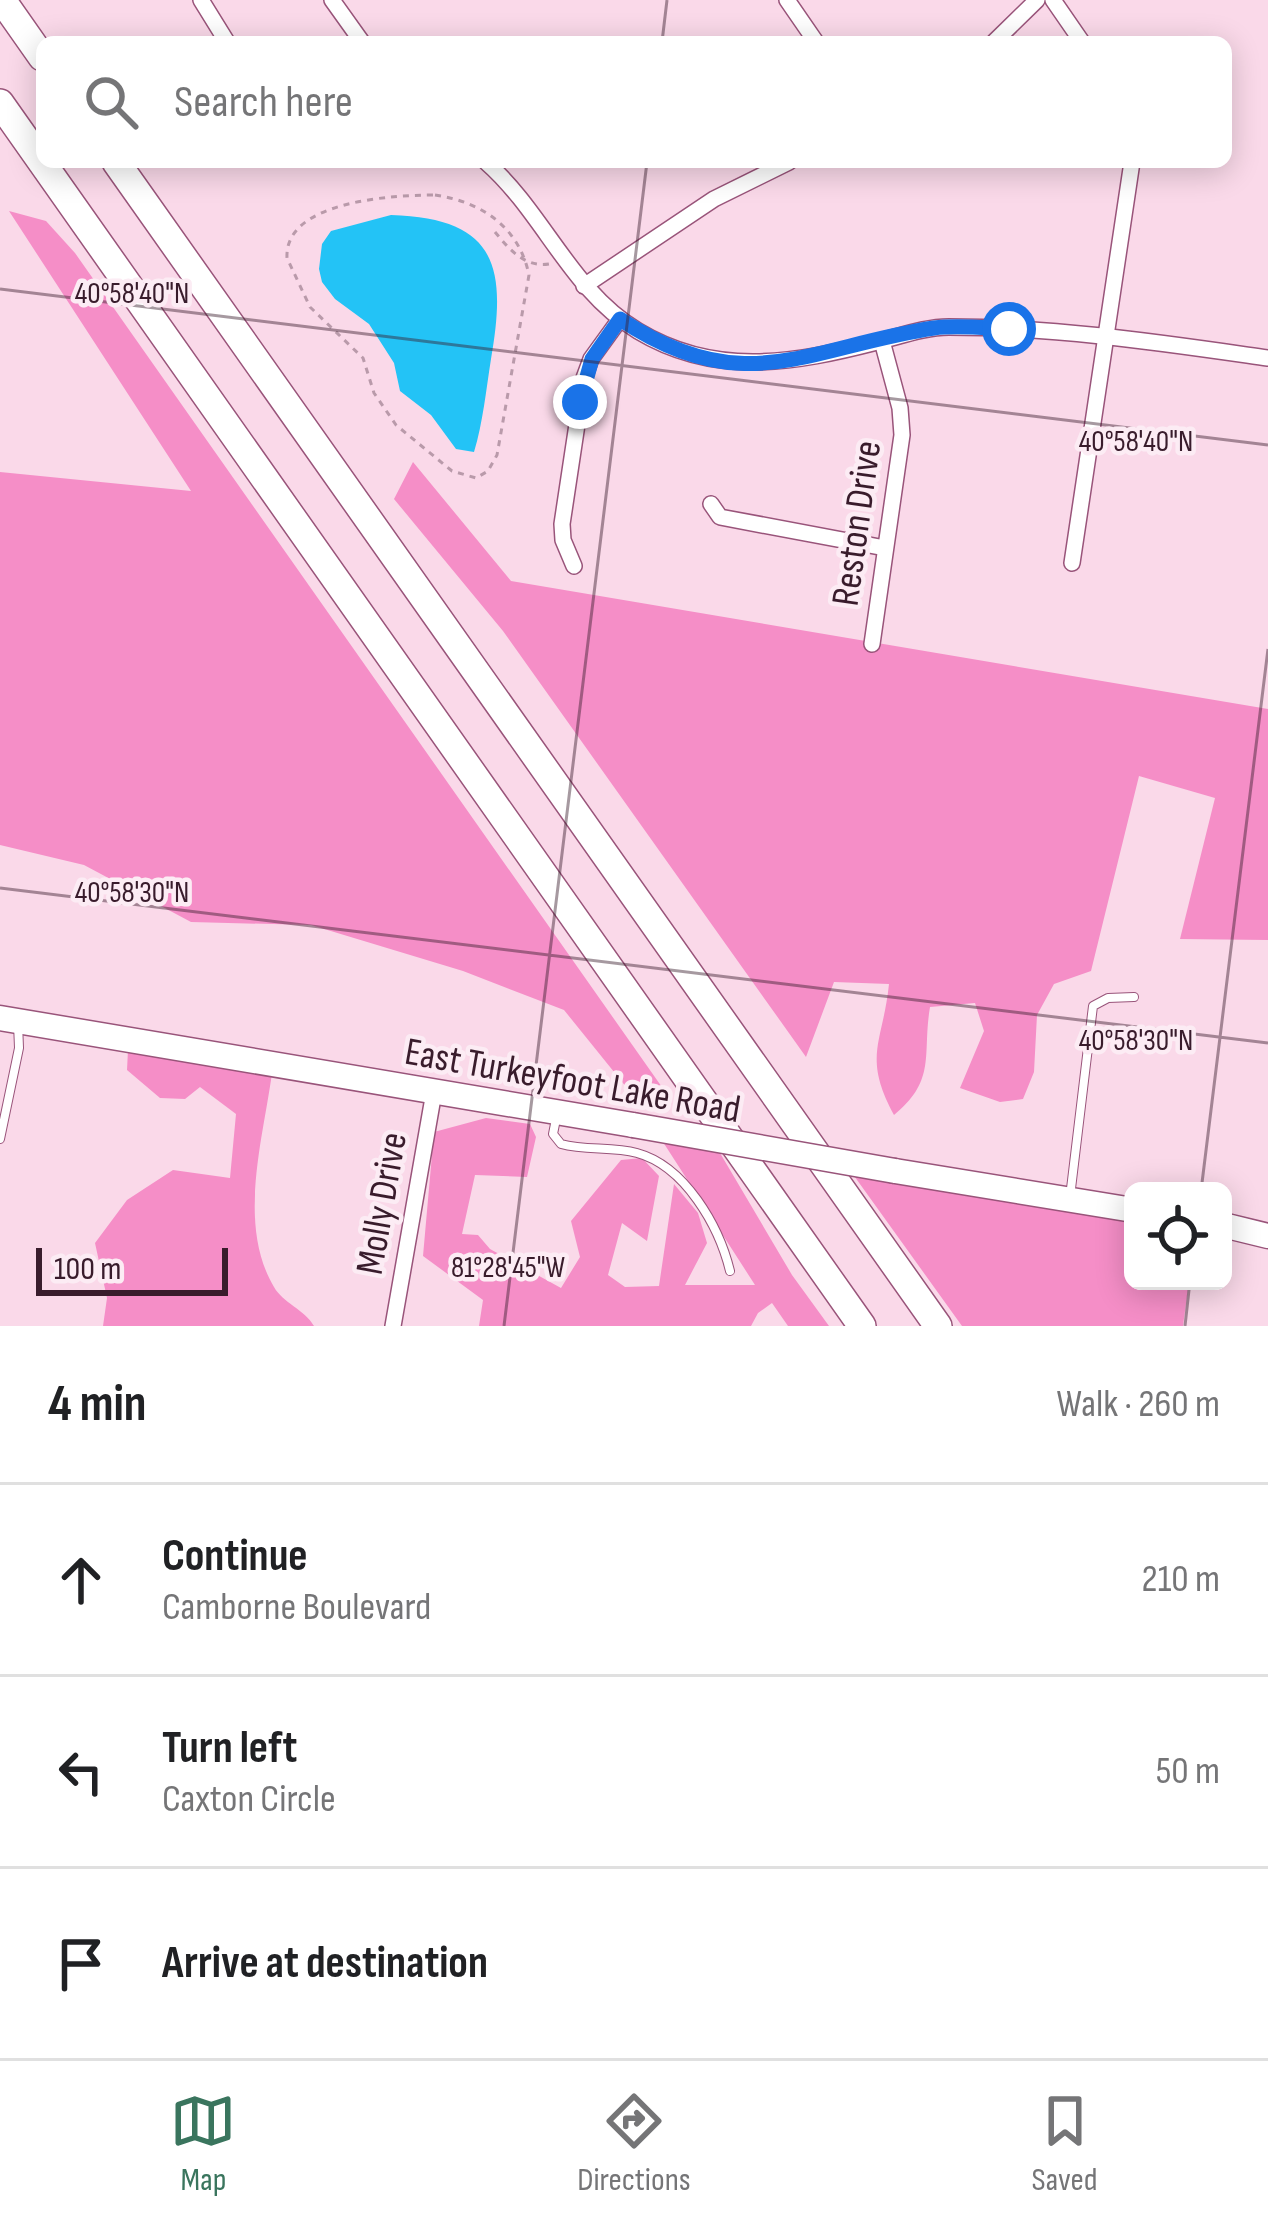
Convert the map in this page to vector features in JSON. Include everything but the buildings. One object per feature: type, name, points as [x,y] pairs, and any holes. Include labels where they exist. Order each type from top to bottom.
[{"type":"highway","points":[[2,0],[36,48]]},
{"type":"highway","points":[[0,104],[36,155]]},
{"type":"highway","points":[[45,168],[862,1326]]},
{"type":"highway","points":[[120,168],[938,1326]]},
{"type":"main road","name":"East Turkeyfoot Lake Road","points":[[9,1020],[1124,1208]]},
{"type":"main road","points":[[1232,1227],[1262,1232]]},
{"type":"street","points":[[201,0],[223,36]]},
{"type":"street","points":[[332,0],[358,36]]},
{"type":"street","points":[[787,0],[813,36]]},
{"type":"street","points":[[1000,36],[1037,0]]},
{"type":"street","points":[[1053,0],[1078,36]]},
{"type":"street","points":[[492,168],[584,286],[620,319],[661,344],[739,364],[790,362],[944,327],[1107,335],[1268,358]]},
{"type":"street","points":[[584,286],[714,199],[777,168]]},
{"type":"street","points":[[1072,562],[1131,168]]},
{"type":"street","points":[[574,566],[562,540],[562,524],[580,402],[592,359],[620,319]]},
{"type":"street","name":"Reston Drive","points":[[872,644],[902,435],[900,408],[882,341]]},
{"type":"street","points":[[711,503],[720,517],[885,548]]},
{"type":"street","name":"Molly Drive","points":[[393,1326],[434,1092]]},
{"type":"lane","points":[[1069,1199],[1093,1006],[1108,998],[1134,997]]},
{"type":"lane","points":[[0,1139],[19,1048],[9,1020]]},
{"type":"lane","points":[[557,1112],[554,1134],[560,1144],[646,1156],[689,1190],[715,1229],[730,1270]]},
{"type":"path","points":[[435,195],[458,198],[492,214],[526,259],[530,287],[497,455],[488,471],[476,478],[442,464],[396,425],[374,393],[363,358],[310,307],[292,274],[286,249],[299,228],[332,208],[377,198],[435,195]]},
{"type":"path","points":[[495,232],[507,248],[542,266],[559,254]]},
{"type":"shaded area","points":[[9,211],[46,221],[75,253],[664,1090],[631,1093],[564,1010],[463,971],[311,925],[191,922],[84,865],[0,845],[0,472],[191,491]]},
{"type":"shaded area","points":[[413,462],[511,581],[1268,709],[1268,940],[1180,939],[1215,798],[1139,776],[1091,971],[1054,984],[1037,1015],[1034,1072],[1023,1099],[1000,1102],[960,1088],[984,1031],[975,1003],[930,1007],[922,1078],[894,1115],[877,1063],[889,984],[834,982],[806,1057],[503,631],[394,499]]},
{"type":"shaded area","points":[[128,1050],[272,1073],[256,1182],[257,1237],[274,1287],[314,1326],[103,1326],[107,1298],[95,1243],[127,1200],[173,1170],[230,1178],[236,1114],[200,1087],[185,1099],[160,1098],[127,1070]]},
{"type":"shaded area","points":[[486,1118],[530,1124],[536,1137],[527,1177],[475,1175],[462,1234],[478,1235],[490,1249],[561,1288],[580,1257],[571,1221],[621,1160],[642,1158],[659,1176],[647,1241],[622,1223],[608,1275],[625,1287],[659,1286],[674,1184],[698,1213],[707,1243],[685,1285],[755,1285],[663,1142],[720,1153],[792,1275],[829,1326],[788,1326],[772,1303],[751,1326],[479,1326],[483,1300],[423,1256],[434,1132]]},
{"type":"shaded area","points":[[852,1173],[1124,1215],[1124,1290],[1188,1290],[1183,1326],[962,1326]]},
{"type":"water","points":[[391,215],[454,226],[487,254],[497,298],[496,327],[474,452],[456,449],[431,415],[400,391],[394,363],[369,324],[335,299],[322,282],[322,244],[331,231]]},
{"type":"route","points":[[580,402],[592,359],[620,319],[661,344],[739,364],[824,356],[932,328],[1009,329]]}]
